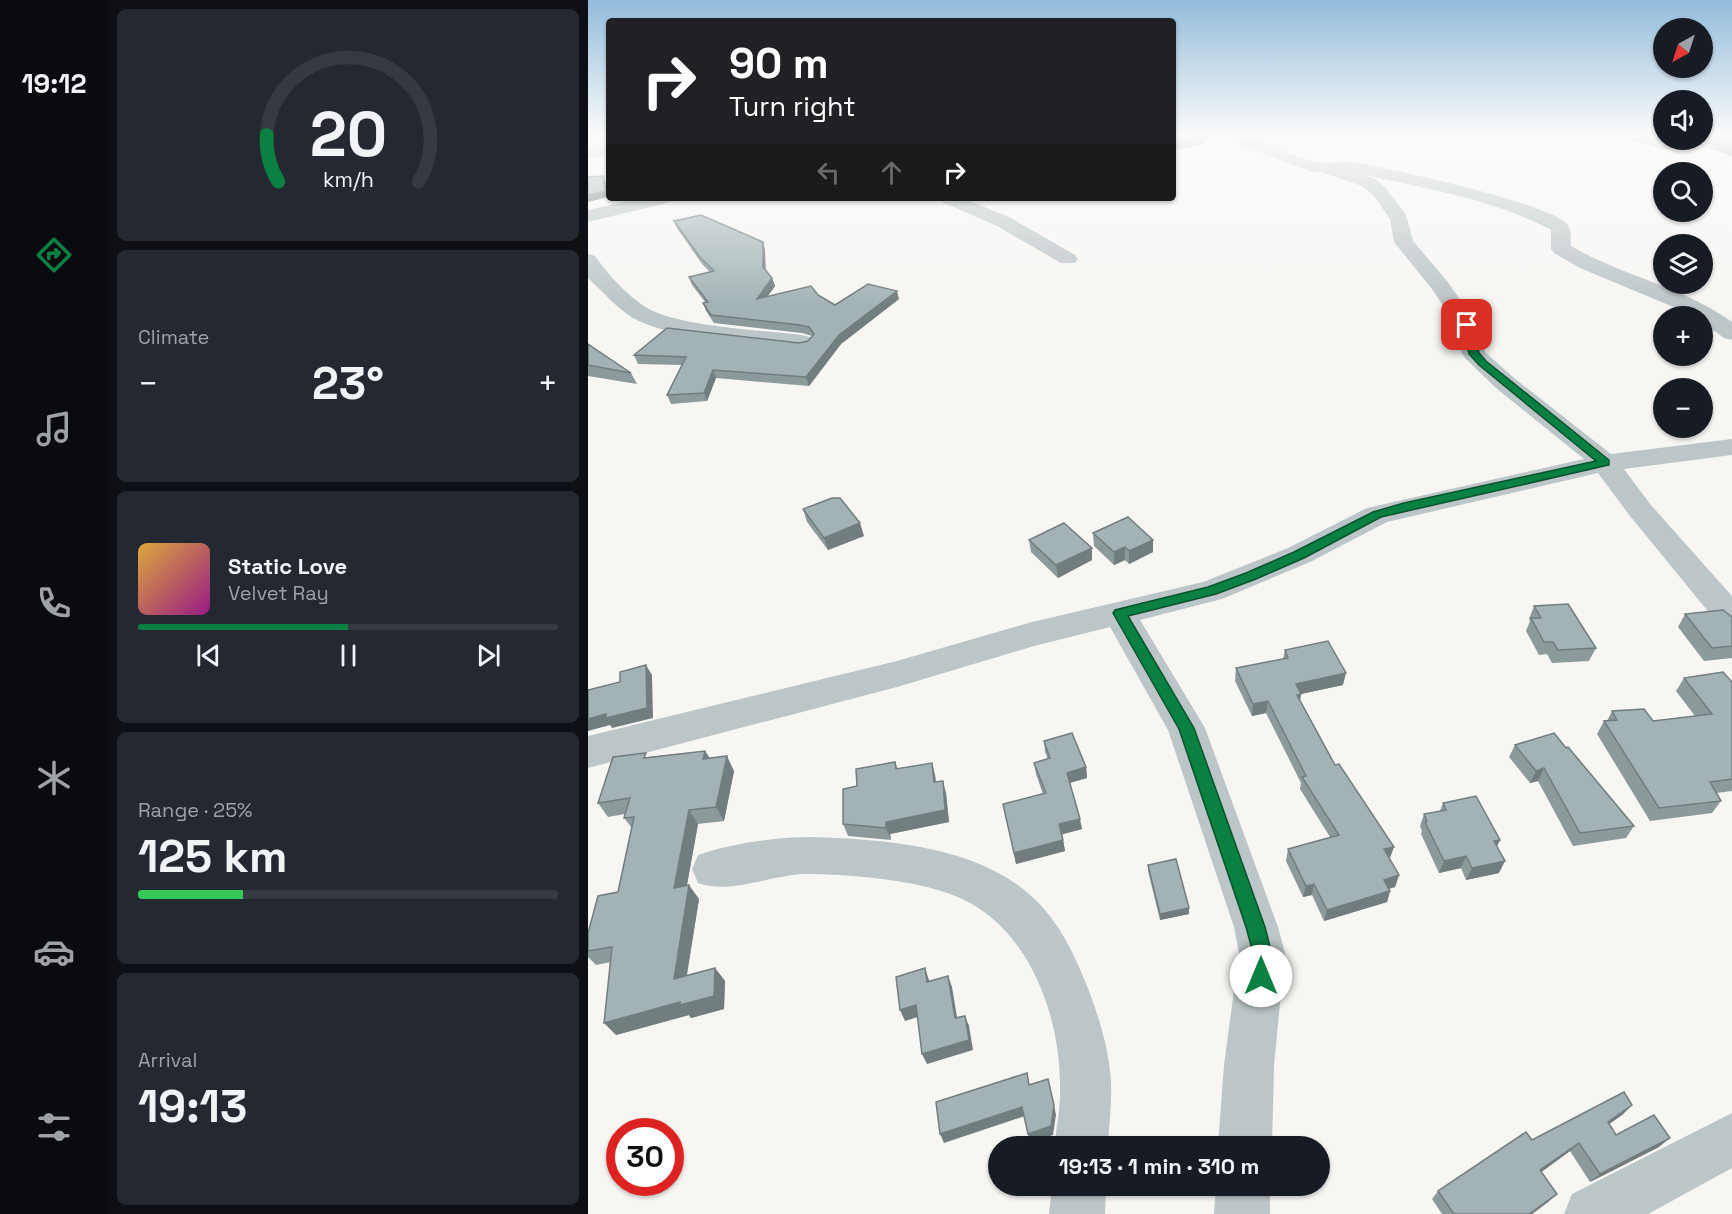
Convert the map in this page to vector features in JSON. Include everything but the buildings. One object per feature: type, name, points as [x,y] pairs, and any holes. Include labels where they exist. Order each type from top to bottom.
[{"type":"street","points":[[1380,192],[1399,219],[1404,242],[1440,285],[1467,325],[1474,354],[1505,383],[1605,463],[1640,510],[1732,618]]},
{"type":"street","points":[[1462,192],[1535,214],[1560,227],[1561,249],[1587,264],[1693,307],[1732,333]]},
{"type":"street","points":[[588,216],[652,201]]},
{"type":"street","points":[[955,201],[1004,222],[1068,259]]},
{"type":"street","points":[[588,260],[598,277],[639,312],[654,319],[690,328],[802,342]]},
{"type":"street","points":[[588,752],[897,674],[1032,634],[1211,591],[1299,555],[1377,515],[1404,507],[1605,463],[1732,447]]},
{"type":"street","points":[[1119,613],[1186,728],[1256,927],[1262,953],[1249,1065],[1245,1136]]},
{"type":"street","points":[[713,869],[793,856],[893,862],[948,873],[994,894],[1014,909],[1027,924],[1061,977],[1077,1032],[1086,1076],[1082,1136]]},
{"type":"street","points":[[1592,1214],[1732,1139]]},
{"type":"street","points":[[1077,1214],[1078,1196]]},
{"type":"street","points":[[1242,1214],[1243,1196]]},
{"type":"route","points":[[1261,976],[1262,953],[1256,927],[1186,728],[1119,613],[1211,591],[1251,576],[1299,555],[1377,515],[1605,463],[1482,363],[1474,354],[1467,325]]}]
